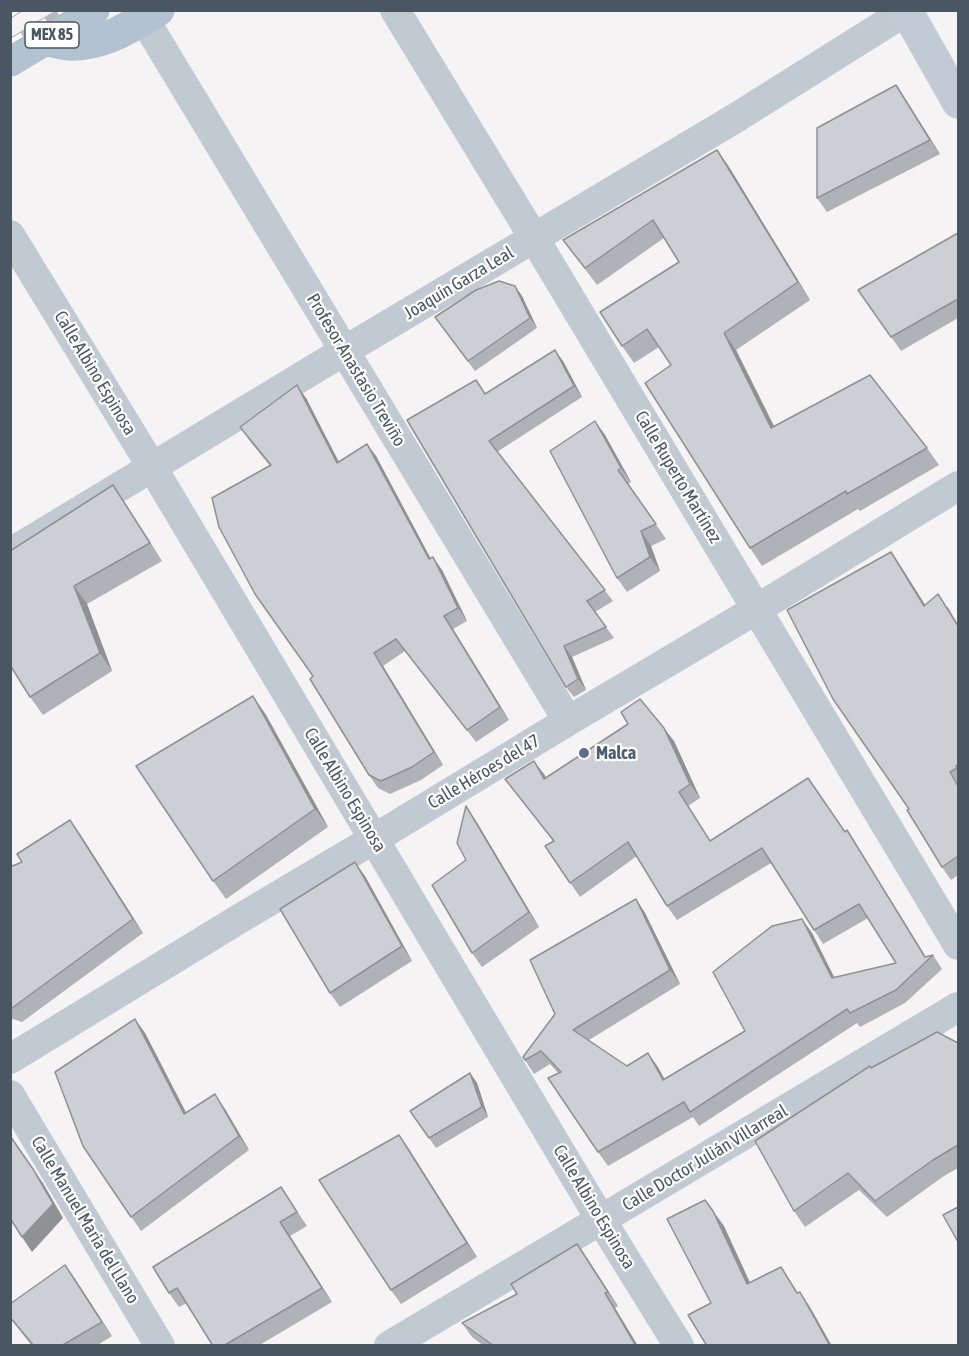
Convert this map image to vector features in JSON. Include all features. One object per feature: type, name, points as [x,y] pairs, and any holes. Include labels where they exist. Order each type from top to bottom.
[{"type":"main road","name":"MEX 85","points":[[10,60],[93,10]]},
{"type":"main road","points":[[906,11],[958,102]]},
{"type":"main road","points":[[45,39],[68,44],[89,43],[119,34],[151,15]]},
{"type":"street","name":"Calle Ruperto Martínez","points":[[395,10],[958,945]]},
{"type":"street","name":"Joaquín Garza Leal","points":[[10,553],[734,119],[906,11]]},
{"type":"street","name":"Profesor Anastasio Treviño","points":[[151,15],[344,351],[568,721]]},
{"type":"street","name":"Calle Albino Espinosa","points":[[10,235],[152,467],[601,1220],[679,1346]]},
{"type":"street","name":"Calle Héroes del 47","points":[[10,1059],[958,486]]},
{"type":"street","name":"Calle Doctor Julián Villarreal","points":[[389,1346],[958,1007]]},
{"type":"street","name":"Calle Manuel Maria del Llano","points":[[10,1095],[160,1346]]},
{"type":"building","points":[[896,85],[930,140],[817,198],[817,128]]},
{"type":"building","points":[[717,150],[798,282],[724,333],[771,428],[870,375],[927,448],[847,494],[846,491],[750,548],[645,383],[671,365],[647,329],[622,346],[600,312],[679,262],[653,220],[585,268],[563,240]]},
{"type":"building","points":[[958,233],[958,299],[891,337],[858,290]]},
{"type":"building","points":[[499,281],[515,286],[530,318],[468,361],[435,317],[476,290]]},
{"type":"building","points":[[555,350],[574,386],[489,441],[605,590],[587,601],[606,627],[564,646],[578,679],[566,687],[407,420],[476,380],[485,394]]},
{"type":"building","points":[[297,385],[337,463],[367,444],[429,559],[433,557],[458,608],[444,616],[500,707],[467,730],[396,639],[374,653],[434,752],[412,767],[381,781],[369,775],[310,679],[313,676],[255,594],[219,527],[212,498],[271,465],[240,427]]},
{"type":"building","points":[[595,421],[621,468],[618,470],[656,524],[641,531],[650,557],[617,578],[550,451]]},
{"type":"building","points":[[113,485],[150,543],[74,586],[100,653],[30,697],[10,665],[10,551]]},
{"type":"building","points":[[891,552],[924,606],[938,594],[958,626],[958,765],[950,772],[958,786],[958,856],[942,867],[907,810],[909,809],[833,699],[787,610]]},
{"type":"building","points":[[253,696],[315,809],[213,881],[136,766]]},
{"type":"building","points":[[640,699],[664,728],[690,784],[679,792],[710,841],[808,778],[845,832],[847,830],[925,957],[933,955],[896,990],[850,1013],[847,1009],[690,1112],[684,1102],[598,1152],[548,1078],[561,1072],[541,1051],[525,1060],[523,1057],[555,1014],[530,960],[636,899],[670,970],[573,1030],[627,1066],[648,1053],[663,1080],[745,1031],[713,972],[772,926],[802,919],[832,978],[896,963],[859,904],[814,930],[762,848],[667,906],[628,842],[570,883],[545,846],[554,841],[505,779],[534,761],[544,779],[628,724],[621,712]]},
{"type":"building","points":[[466,806],[529,912],[472,953],[432,885],[466,860],[457,843]]},
{"type":"building","points":[[70,820],[133,919],[10,1008],[10,867],[22,862],[17,854]]},
{"type":"building","points":[[355,862],[402,946],[330,993],[280,909]]},
{"type":"building","points":[[135,1019],[184,1114],[215,1094],[239,1136],[131,1217],[83,1146],[55,1072]]},
{"type":"building","points":[[937,1032],[958,1043],[958,1145],[875,1201],[848,1173],[794,1211],[755,1141],[870,1066],[871,1068]]},
{"type":"building","points":[[470,1073],[482,1107],[429,1138],[410,1111]]},
{"type":"building","points":[[399,1135],[467,1243],[391,1290],[319,1180]]},
{"type":"building","points":[[10,1136],[33,1169],[53,1204],[22,1237],[10,1218]]},
{"type":"building","points":[[281,1187],[297,1212],[280,1222],[322,1288],[223,1346],[213,1346],[177,1288],[169,1293],[153,1267]]},
{"type":"building","points":[[705,1200],[713,1211],[747,1284],[781,1267],[797,1293],[800,1292],[830,1346],[707,1346],[688,1315],[711,1303],[667,1219]]},
{"type":"building","points":[[958,1207],[958,1242],[943,1215]]},
{"type":"building","points":[[577,1244],[608,1292],[605,1293],[636,1346],[494,1346],[462,1323],[517,1294],[511,1284]]},
{"type":"building","points":[[65,1265],[102,1322],[61,1346],[34,1346],[10,1317],[10,1304]]},
{"type":"railway","points":[[10,15],[18,10]]},
{"type":"railway","points":[[10,42],[63,10]]},
{"type":"place","name":"Malca","points":[[584,753]]}]
